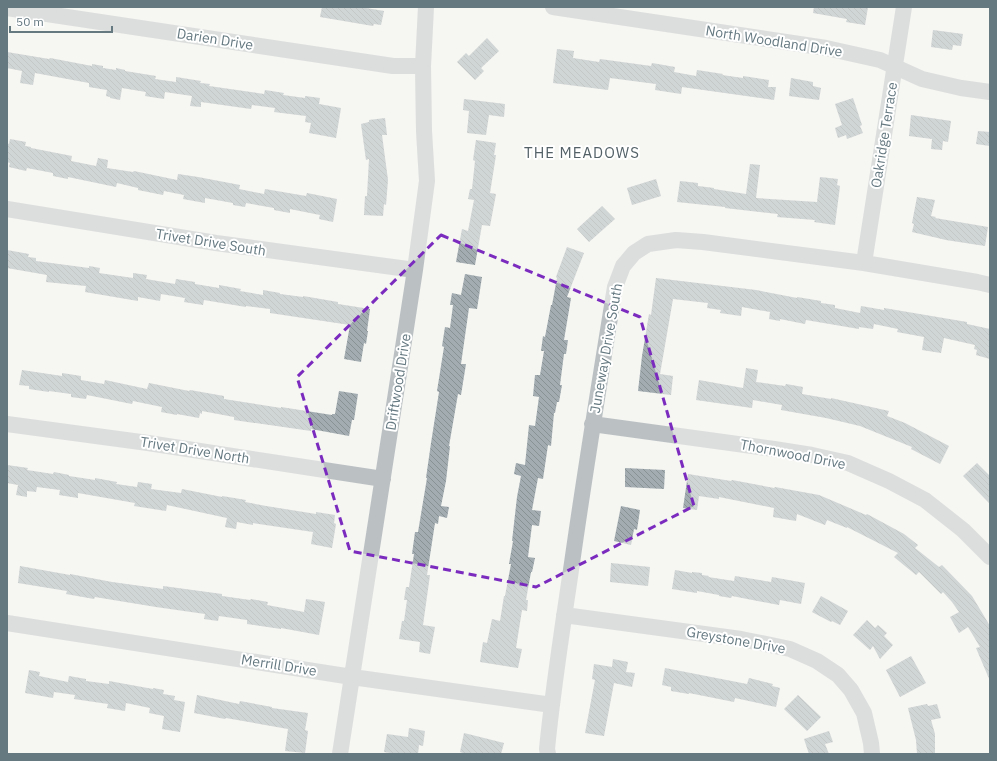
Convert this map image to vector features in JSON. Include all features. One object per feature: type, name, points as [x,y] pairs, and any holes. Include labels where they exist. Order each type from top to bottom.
[{"type":"street","name":"Driftwood Drive","points":[[340,754],[415,270],[427,181],[424,131],[423,66],[426,7]]},
{"type":"street","name":"North Woodland Drive","points":[[553,7],[826,48],[880,60],[922,79],[961,88],[990,92]]},
{"type":"street","name":"Oakridge Terrace","points":[[864,264],[904,7]]},
{"type":"street","name":"Darien Drive","points":[[7,8],[394,66],[423,66]]},
{"type":"street","name":"Trivet Drive South","points":[[7,209],[216,243],[415,270]]},
{"type":"street","name":"Juneway Drive South","points":[[548,754],[547,750],[552,705],[564,615],[592,424],[615,287],[623,266],[634,254],[648,244],[676,240],[703,242],[864,264],[990,285]]},
{"type":"street","name":"Trivet Drive North","points":[[7,424],[148,443],[382,479]]},
{"type":"street","name":"Thornwood Drive","points":[[592,424],[774,449],[848,463],[890,481],[925,500],[963,530],[990,557]]},
{"type":"street","name":"Greystone Drive","points":[[564,615],[741,639],[790,649],[817,660],[838,675],[851,690],[864,713],[872,754]]},
{"type":"street","name":"Merrill Drive","points":[[7,623],[352,677],[552,705]]},
{"type":"highlighted area","points":[[441,235],[640,317],[694,506],[536,587],[350,551],[297,377]]},
{"type":"building","points":[[322,7],[360,7],[384,11],[381,25],[374,24],[373,26],[320,17]]},
{"type":"building","points":[[814,7],[868,7],[865,25],[846,22],[847,19],[813,13]]},
{"type":"building","points":[[933,30],[963,34],[961,46],[953,45],[952,50],[931,47]]},
{"type":"building","points":[[487,38],[499,51],[481,68],[484,71],[475,80],[457,62],[466,53],[469,56]]},
{"type":"building","points":[[557,49],[574,51],[573,58],[599,62],[600,59],[651,66],[652,63],[675,67],[674,72],[696,76],[697,70],[743,78],[743,76],[769,80],[768,87],[776,87],[774,100],[682,87],[681,94],[655,90],[656,84],[610,78],[608,90],[553,83]]},
{"type":"building","points":[[7,52],[92,66],[92,64],[103,66],[103,68],[116,70],[116,68],[156,76],[155,79],[176,82],[176,77],[201,81],[200,83],[210,84],[209,86],[264,94],[265,90],[284,93],[283,95],[305,98],[305,96],[320,98],[319,104],[341,108],[336,138],[309,133],[311,123],[305,122],[306,116],[274,112],[275,108],[252,105],[251,109],[201,102],[201,107],[190,106],[192,96],[165,92],[164,99],[145,96],[146,92],[122,88],[120,100],[106,96],[107,90],[89,87],[89,83],[35,73],[33,85],[20,83],[22,71],[7,68]]},
{"type":"building","points":[[791,78],[813,82],[813,86],[821,88],[819,100],[789,96]]},
{"type":"building","points":[[853,98],[862,125],[860,126],[863,133],[847,139],[846,135],[838,138],[835,128],[842,125],[835,104]]},
{"type":"building","points":[[464,99],[505,104],[504,117],[489,115],[486,135],[467,133],[469,111],[463,110]]},
{"type":"building","points":[[911,115],[951,121],[948,142],[943,141],[942,150],[931,149],[932,139],[909,136]]},
{"type":"building","points":[[385,118],[387,135],[382,135],[388,180],[386,205],[384,204],[383,216],[364,215],[365,196],[367,196],[369,159],[366,160],[361,124],[369,122],[369,120]]},
{"type":"building","points":[[978,131],[990,132],[990,146],[976,144]]},
{"type":"building","points":[[10,139],[26,142],[25,146],[31,148],[72,156],[71,161],[96,166],[98,158],[108,160],[107,168],[134,171],[177,180],[178,174],[198,177],[240,185],[239,189],[264,194],[265,189],[306,196],[307,193],[337,199],[333,222],[319,219],[320,215],[290,209],[290,213],[274,210],[274,208],[246,203],[245,207],[233,205],[233,203],[205,198],[205,203],[183,199],[184,195],[164,191],[163,195],[138,190],[138,188],[117,183],[116,187],[68,177],[68,179],[53,176],[53,173],[27,168],[26,171],[9,167],[10,163],[7,162],[7,143],[9,144]]},
{"type":"building","points":[[476,140],[496,143],[494,155],[496,155],[490,193],[496,194],[490,226],[482,225],[475,265],[456,262],[462,229],[468,231],[474,200],[468,199],[470,189],[472,189],[475,161],[473,160]]},
{"type":"building","points":[[750,164],[760,165],[756,198],[817,202],[820,177],[838,179],[837,185],[840,186],[835,225],[814,222],[815,220],[777,217],[778,214],[677,202],[680,181],[698,183],[698,186],[746,194]]},
{"type":"building","points":[[656,179],[661,196],[632,205],[627,188]]},
{"type":"building","points":[[917,197],[935,200],[931,216],[936,217],[935,218],[988,227],[985,246],[946,240],[912,232],[914,224],[912,223]]},
{"type":"building","points":[[602,206],[615,219],[589,242],[577,229]]},
{"type":"building","points":[[567,247],[584,253],[567,297],[571,298],[564,340],[568,340],[566,354],[564,354],[560,385],[562,385],[559,402],[557,402],[554,413],[551,446],[548,445],[543,479],[538,478],[532,510],[541,511],[539,526],[532,525],[528,557],[535,558],[526,600],[528,600],[527,611],[522,610],[516,648],[522,649],[518,668],[480,662],[483,642],[487,643],[492,619],[500,621],[511,564],[509,564],[521,476],[514,474],[516,463],[525,465],[529,425],[535,426],[539,397],[533,396],[535,375],[540,375],[544,351],[541,351],[543,336],[545,337],[556,277]]},
{"type":"building","points":[[7,250],[29,254],[28,257],[36,258],[36,261],[100,268],[99,273],[133,278],[133,273],[147,275],[146,279],[175,284],[176,279],[219,288],[219,285],[241,289],[240,291],[263,295],[263,290],[280,294],[338,302],[338,304],[370,309],[366,344],[364,343],[361,362],[344,359],[350,325],[270,313],[270,309],[246,307],[204,300],[203,305],[184,302],[185,298],[161,294],[160,301],[138,297],[138,301],[85,292],[86,286],[46,282],[47,275],[7,268]]},
{"type":"building","points":[[465,274],[482,277],[477,309],[469,308],[461,364],[466,364],[461,395],[458,394],[441,506],[449,507],[447,518],[439,516],[438,524],[435,523],[427,575],[430,575],[423,625],[435,627],[430,654],[419,652],[420,642],[399,639],[402,621],[404,621],[407,600],[404,600],[406,587],[409,587],[414,554],[412,554],[415,532],[418,532],[427,478],[439,392],[437,391],[444,347],[442,346],[445,327],[450,328],[453,305],[450,305],[452,293],[461,295]]},
{"type":"building","points":[[656,278],[756,290],[821,301],[821,303],[835,305],[835,308],[860,313],[861,306],[884,310],[884,308],[967,322],[967,324],[990,329],[990,359],[976,355],[977,350],[974,349],[975,345],[944,338],[941,353],[922,350],[924,337],[897,332],[898,329],[874,324],[873,329],[859,327],[859,329],[806,320],[805,324],[780,319],[780,321],[769,319],[770,312],[742,307],[741,316],[720,313],[721,310],[707,308],[708,303],[673,299],[660,374],[673,376],[671,395],[638,391],[642,356],[649,314],[651,315]]},
{"type":"building","points":[[746,368],[758,370],[756,382],[803,387],[802,394],[831,398],[889,411],[887,416],[905,423],[949,446],[940,464],[911,449],[912,447],[860,426],[781,410],[782,405],[753,400],[752,408],[696,400],[699,380],[743,388]]},
{"type":"building","points":[[22,370],[62,376],[62,373],[81,376],[81,380],[104,384],[105,380],[147,389],[149,383],[224,396],[224,399],[332,415],[335,414],[339,391],[358,394],[354,420],[352,420],[349,436],[311,429],[311,431],[234,420],[234,417],[202,411],[199,418],[177,415],[161,412],[162,407],[133,401],[132,404],[87,395],[86,399],[71,397],[71,394],[29,389],[29,386],[19,385]]},
{"type":"building","points":[[977,463],[990,476],[990,504],[963,476]]},
{"type":"building","points":[[7,465],[53,474],[54,472],[95,480],[95,478],[117,482],[116,484],[137,487],[138,482],[152,484],[151,489],[181,493],[182,489],[246,500],[245,502],[266,506],[316,514],[316,512],[335,515],[334,523],[336,524],[332,548],[311,544],[313,532],[237,522],[236,529],[225,527],[227,518],[167,505],[166,511],[134,506],[135,503],[78,493],[78,498],[59,495],[60,490],[37,487],[36,492],[27,491],[27,497],[16,495],[18,485],[7,483]]},
{"type":"building","points":[[625,468],[665,470],[664,489],[625,487]]},
{"type":"building","points":[[688,474],[819,495],[866,515],[867,514],[904,534],[918,545],[915,548],[939,567],[942,565],[972,596],[990,626],[990,681],[976,648],[980,647],[968,627],[959,633],[950,617],[959,612],[952,602],[943,592],[941,594],[919,572],[916,575],[894,557],[898,553],[847,527],[827,520],[825,525],[797,514],[796,521],[773,517],[774,508],[719,497],[719,499],[699,496],[697,510],[683,508]]},
{"type":"building","points":[[621,506],[640,510],[637,530],[634,529],[631,545],[614,541]]},
{"type":"building","points":[[611,563],[650,567],[648,586],[610,582]]},
{"type":"building","points":[[20,566],[112,582],[163,589],[163,586],[222,594],[222,596],[268,602],[267,605],[304,612],[306,599],[325,602],[319,635],[247,624],[247,620],[219,616],[218,621],[204,619],[205,614],[95,597],[94,599],[66,594],[67,591],[18,583]]},
{"type":"building","points":[[675,570],[702,573],[702,575],[709,576],[708,577],[734,581],[735,576],[771,582],[772,577],[805,583],[801,604],[780,600],[779,605],[732,596],[731,598],[697,591],[697,593],[672,589]]},
{"type":"building","points":[[821,596],[848,611],[840,625],[812,612]]},
{"type":"building","points":[[867,620],[875,628],[878,625],[887,633],[884,636],[893,645],[880,659],[873,646],[870,650],[853,635]]},
{"type":"building","points":[[911,656],[926,683],[900,697],[886,670]]},
{"type":"building","points":[[613,659],[628,662],[626,672],[635,673],[632,687],[614,683],[604,736],[585,733],[595,680],[592,679],[594,664],[612,667]]},
{"type":"building","points":[[665,668],[747,684],[749,678],[773,684],[772,686],[780,688],[776,707],[735,698],[734,702],[671,691],[671,687],[662,685]]},
{"type":"building","points":[[29,670],[40,672],[39,676],[68,682],[69,676],[86,679],[86,681],[109,684],[109,681],[164,690],[163,694],[175,696],[174,700],[185,702],[180,732],[162,729],[164,716],[149,713],[150,708],[126,703],[125,711],[107,708],[108,704],[74,699],[75,695],[54,692],[53,698],[25,693]]},
{"type":"building","points":[[197,695],[239,704],[240,701],[272,708],[308,713],[305,730],[308,731],[305,753],[285,751],[288,729],[194,713]]},
{"type":"building","points":[[798,695],[821,717],[807,731],[784,709]]},
{"type":"building","points":[[927,704],[928,706],[937,704],[941,718],[931,720],[935,734],[935,754],[917,754],[916,740],[908,708]]},
{"type":"building","points":[[409,728],[425,731],[423,746],[419,745],[418,754],[397,754],[384,752],[387,734],[408,737]]},
{"type":"building","points":[[829,731],[833,742],[825,744],[829,754],[809,754],[804,739]]},
{"type":"building","points":[[464,733],[504,743],[501,754],[466,754],[460,752]]},
{"type":"district","name":"THE MEADOWS","points":[[582,153]]}]
